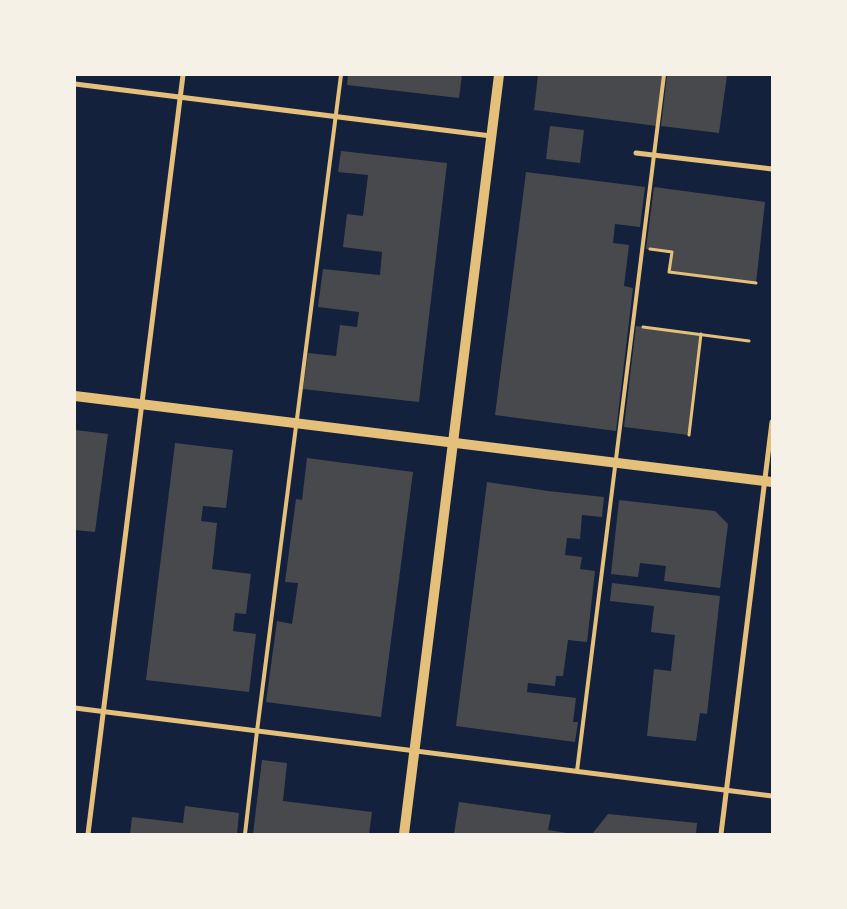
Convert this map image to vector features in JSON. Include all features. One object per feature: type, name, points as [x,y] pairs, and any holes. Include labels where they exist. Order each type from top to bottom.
[{"type":"main road","points":[[404,834],[499,75]]},
{"type":"main road","points":[[75,396],[768,482]]},
{"type":"street","points":[[88,834],[183,75]]},
{"type":"street","points":[[75,84],[491,136]]},
{"type":"street","points":[[636,153],[772,169]]},
{"type":"street","points":[[721,834],[768,482],[772,422]]},
{"type":"street","points":[[75,708],[772,796]]},
{"type":"lane","points":[[245,834],[341,75]]},
{"type":"lane","points":[[577,771],[664,75]]},
{"type":"path","points":[[646,249],[672,252],[669,272],[756,283]]},
{"type":"path","points":[[636,326],[749,341]]},
{"type":"path","points":[[689,435],[701,334]]},
{"type":"building","points":[[348,75],[462,75],[459,98],[347,85]]},
{"type":"building","points":[[538,75],[663,75],[657,126],[534,110]]},
{"type":"building","points":[[667,75],[727,75],[719,133],[661,126]]},
{"type":"building","points":[[550,126],[584,130],[580,163],[546,159]]},
{"type":"building","points":[[341,151],[447,163],[419,402],[303,389],[308,353],[336,356],[340,325],[357,327],[359,312],[318,307],[323,269],[380,275],[382,252],[343,247],[347,214],[363,216],[368,175],[338,172]]},
{"type":"building","points":[[526,172],[645,187],[640,227],[615,224],[613,243],[629,245],[624,286],[633,288],[616,431],[495,415]]},
{"type":"building","points":[[654,187],[765,202],[756,283],[669,272],[672,252],[646,249]]},
{"type":"building","points":[[636,326],[701,334],[689,435],[624,427]]},
{"type":"building","points":[[75,430],[108,434],[95,532],[75,530]]},
{"type":"building","points":[[175,443],[233,450],[226,508],[203,506],[201,521],[217,523],[212,569],[251,574],[246,614],[235,613],[233,631],[256,634],[249,692],[146,680]]},
{"type":"building","points":[[307,458],[413,472],[381,717],[266,702],[277,621],[292,624],[298,583],[285,582],[296,499],[302,500]]},
{"type":"building","points":[[487,482],[604,497],[602,517],[582,515],[580,539],[567,538],[565,555],[582,557],[580,569],[595,571],[587,642],[568,640],[563,676],[556,676],[555,686],[528,683],[527,692],[576,698],[573,722],[578,722],[575,742],[456,726]]},
{"type":"building","points":[[619,500],[715,511],[728,524],[720,588],[664,581],[666,566],[640,563],[638,577],[611,574]]},
{"type":"building","points":[[612,583],[720,596],[707,714],[700,713],[696,741],[647,736],[654,669],[671,671],[675,635],[651,632],[654,606],[610,601]]},
{"type":"building","points":[[262,760],[287,763],[283,801],[372,812],[369,834],[253,834]]},
{"type":"building","points":[[459,802],[551,815],[548,830],[567,833],[454,834]]},
{"type":"building","points":[[185,806],[239,813],[237,834],[130,834],[132,817],[183,823]]},
{"type":"building","points":[[608,814],[697,823],[696,834],[592,834]]}]
